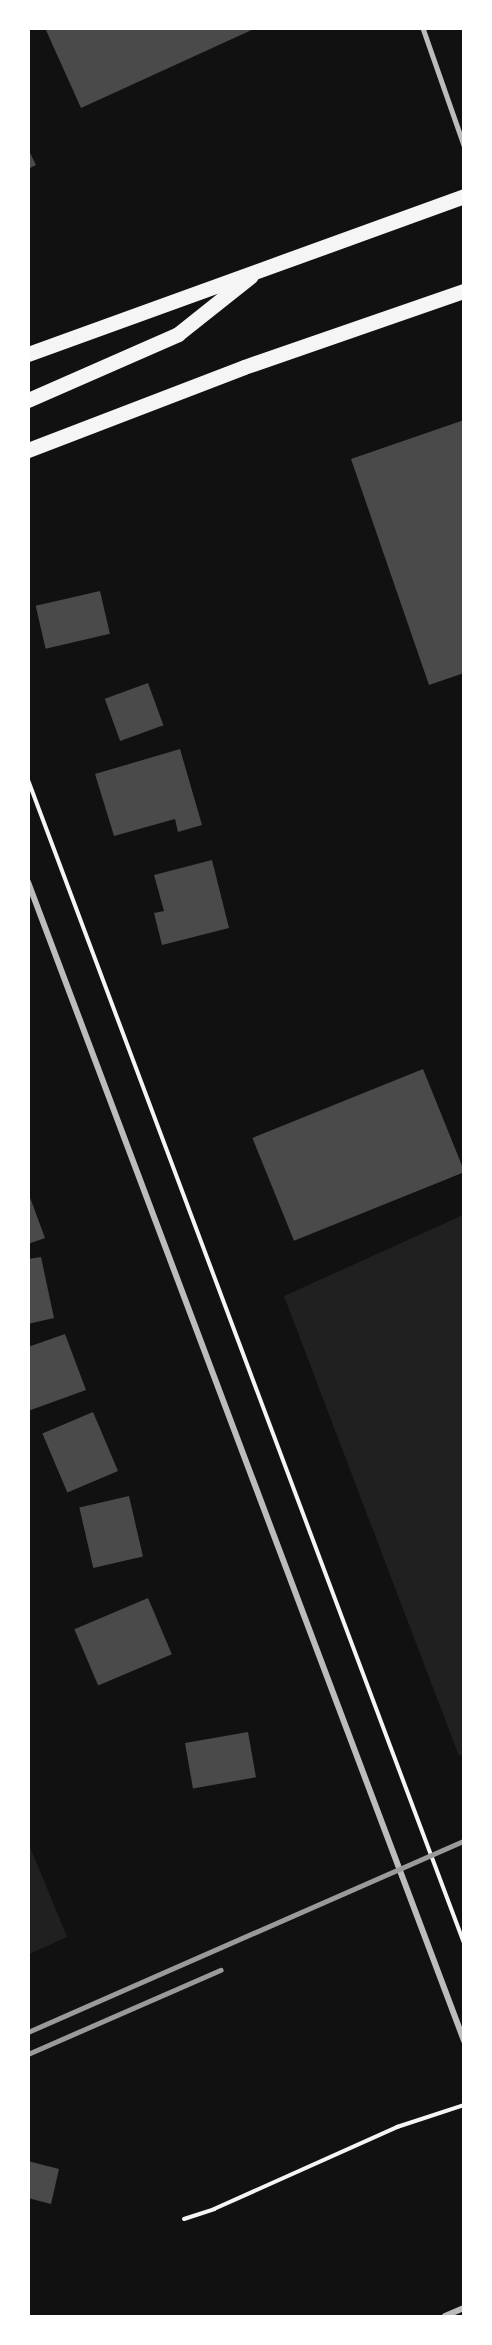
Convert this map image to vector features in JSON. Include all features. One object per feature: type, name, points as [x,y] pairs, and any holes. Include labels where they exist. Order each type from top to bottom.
[{"type":"main road","points":[[28,354],[260,268],[464,196]]},
{"type":"main road","points":[[28,400],[178,334],[260,268]]},
{"type":"main road","points":[[28,450],[244,367],[464,291]]},
{"type":"street","points":[[28,882],[464,2041]]},
{"type":"street","points":[[445,2316],[464,2308]]},
{"type":"lane","points":[[423,28],[464,145]]},
{"type":"path","points":[[28,780],[464,1943]]},
{"type":"path","points":[[184,2219],[214,2210],[398,2127],[464,2104]]},
{"type":"shaded area","points":[[463,1215],[464,1754],[459,1756],[284,1296]]},
{"type":"shaded area","points":[[28,1842],[67,1937],[29,1954],[28,1954]]},
{"type":"building","points":[[45,28],[256,28],[81,108]]},
{"type":"building","points":[[28,149],[36,165],[28,169]]},
{"type":"building","points":[[464,420],[464,673],[429,685],[351,459]]},
{"type":"building","points":[[100,591],[110,634],[46,649],[36,606]]},
{"type":"building","points":[[148,683],[163,725],[120,741],[105,699]]},
{"type":"building","points":[[180,749],[202,825],[178,832],[175,819],[114,836],[95,774]]},
{"type":"building","points":[[212,860],[229,928],[162,945],[154,913],[164,911],[154,875]]},
{"type":"building","points":[[423,1069],[464,1172],[294,1241],[252,1138]]},
{"type":"building","points":[[28,1192],[45,1238],[28,1244]]},
{"type":"building","points":[[41,1257],[54,1318],[28,1324],[28,1259]]},
{"type":"building","points":[[65,1334],[86,1390],[28,1411],[28,1347]]},
{"type":"building","points":[[93,1412],[118,1471],[67,1492],[42,1433]]},
{"type":"building","points":[[129,1496],[143,1556],[93,1568],[79,1507]]},
{"type":"building","points":[[148,1598],[172,1654],[98,1685],[74,1629]]},
{"type":"building","points":[[248,1732],[256,1777],[193,1788],[185,1743]]},
{"type":"building","points":[[28,2161],[59,2169],[51,2204],[28,2198]]},
{"type":"railway","points":[[28,2032],[464,1841]]},
{"type":"railway","points":[[28,2054],[220,1970]]}]
